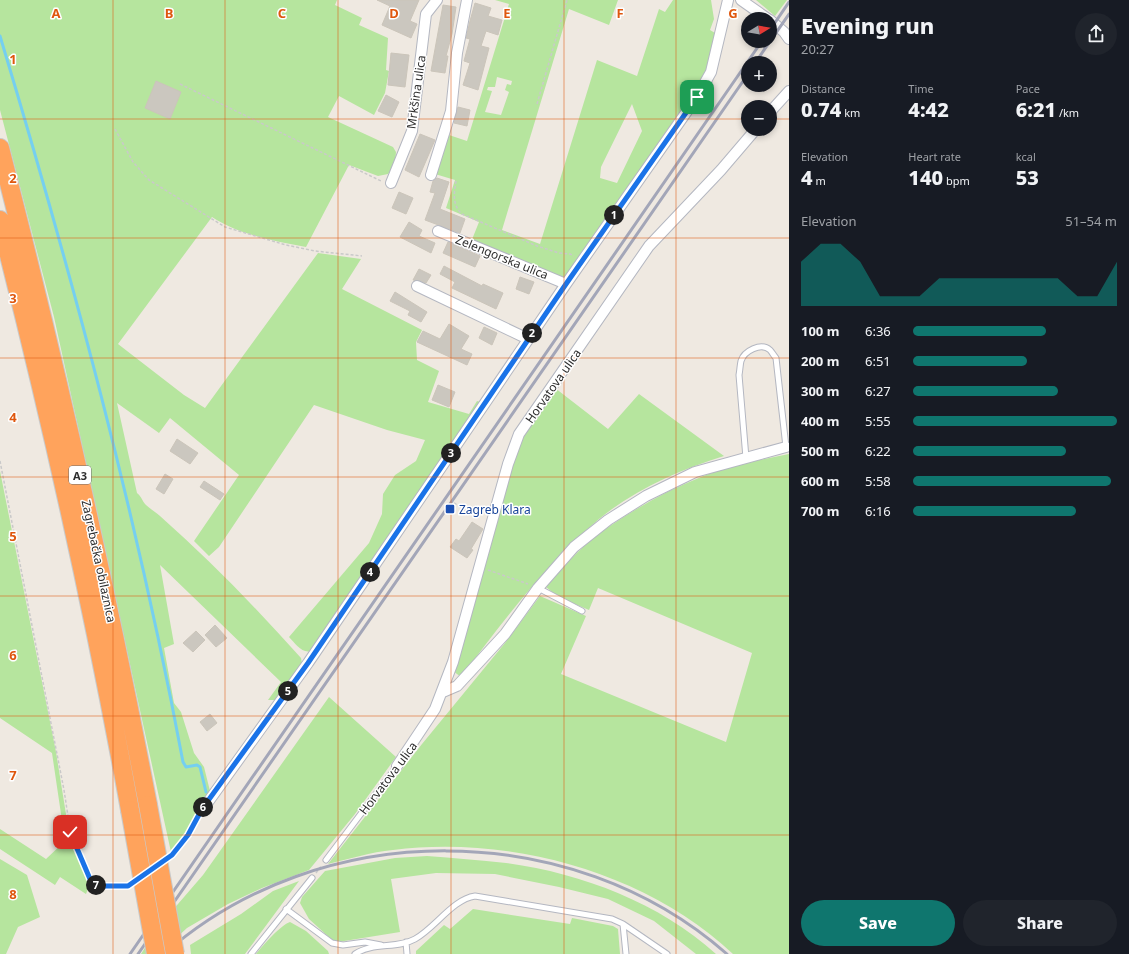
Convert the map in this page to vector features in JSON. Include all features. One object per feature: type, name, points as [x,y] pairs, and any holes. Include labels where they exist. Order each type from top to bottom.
[{"type":"highway","name":"Zagrebačka obilaznica","points":[[0,148],[34,282],[117,644],[175,954]]},
{"type":"highway","name":"Zagrebačka obilaznica","points":[[0,220],[67,496],[100,647],[156,954]]},
{"type":"street","name":"Mrkšina ulica","points":[[391,183],[412,131],[426,14],[437,0]]},
{"type":"street","points":[[431,175],[451,111],[457,53],[467,0]]},
{"type":"street","name":"Zelengorska ulica","points":[[202,809],[308,663],[582,260],[678,125],[707,78],[717,52],[720,28],[728,0]]},
{"type":"street","points":[[741,0],[758,12]]},
{"type":"street","points":[[777,26],[789,39]]},
{"type":"street","points":[[777,104],[789,91]]},
{"type":"street","name":"Horvatova ulica","points":[[397,766],[419,736],[443,692],[453,662],[478,567],[508,464],[520,434],[649,246],[678,213],[721,170],[750,136]]},
{"type":"street","name":"Zelengorska ulica","points":[[438,231],[566,284]]},
{"type":"street","points":[[417,286],[528,339]]},
{"type":"street","points":[[443,692],[457,686],[505,634],[538,588],[574,547],[608,520],[646,496],[695,472],[786,447]]},
{"type":"lane","points":[[746,458],[739,374],[741,361],[747,352],[756,348],[765,347],[770,350],[776,358],[786,447]]},
{"type":"lane","points":[[538,588],[582,611]]},
{"type":"lane","name":"Horvatova ulica","points":[[326,860],[397,766]]},
{"type":"lane","points":[[251,954],[312,878]]},
{"type":"lane","points":[[355,954],[367,948],[414,940],[462,901],[475,896],[612,918],[667,954]]},
{"type":"lane","points":[[286,909],[322,938],[332,943],[342,945],[365,942],[384,946]]},
{"type":"lane","points":[[623,924],[626,954]]},
{"type":"lane","points":[[406,942],[407,954]]},
{"type":"path","points":[[537,104],[567,0]]},
{"type":"path","points":[[180,84],[376,180],[391,183]]},
{"type":"path","points":[[115,129],[133,162],[149,180],[225,227],[286,245],[315,251],[362,256]]},
{"type":"path","points":[[456,181],[454,196],[456,204],[462,214],[530,243],[559,253],[570,254],[582,260]]},
{"type":"path","points":[[0,461],[64,790],[71,836],[94,884],[109,887],[128,886],[134,882]]},
{"type":"path","points":[[454,503],[471,514]]},
{"type":"path","points":[[478,567],[538,588]]},
{"type":"path","points":[[172,855],[188,835],[202,809]]},
{"type":"path","points":[[312,878],[326,860]]},
{"type":"green space","points":[[0,0],[337,0],[335,5],[362,18],[359,25],[388,38],[386,70],[389,71],[385,93],[374,115],[339,96],[328,117],[393,147],[396,152],[395,164],[388,174],[378,176],[349,165],[306,247],[270,240],[246,233],[212,217],[118,344],[184,395],[205,408],[318,253],[361,259],[342,289],[422,330],[416,342],[417,360],[439,371],[428,402],[469,414],[477,401],[480,402],[311,651],[308,652],[299,647],[289,637],[369,543],[382,514],[383,494],[395,475],[416,461],[425,440],[387,430],[314,405],[219,547],[209,556],[194,541],[239,475],[170,418],[159,433],[117,403],[137,493],[146,505],[197,550],[250,603],[301,658],[302,663],[277,700],[268,700],[281,682],[160,565],[174,644],[164,648],[174,703],[181,712],[194,753],[204,767],[211,795],[200,808],[189,829],[171,852],[54,317],[0,110]]},
{"type":"green space","points":[[495,0],[618,0],[609,25],[569,9],[502,230],[540,244],[597,60],[637,76],[659,9],[665,12],[673,0],[711,0],[714,19],[710,30],[715,33],[716,37],[708,72],[694,95],[565,278],[560,278],[471,242],[479,222],[446,208],[455,180],[435,174],[449,135],[467,141],[509,4]],"holes":[[[497,77],[512,81],[511,85],[507,84],[505,90],[509,92],[501,115],[485,112],[492,91],[487,90],[488,87],[495,87]],[[632,104],[642,131],[617,183],[600,178],[601,167]]]},
{"type":"green space","points":[[756,0],[787,0],[777,13],[777,12],[770,12]]},
{"type":"green space","points":[[555,388],[608,429],[639,394],[724,456],[691,467],[658,482],[627,499],[599,519],[543,574],[509,614],[461,677],[453,671],[482,565],[521,440]]},
{"type":"green space","points":[[789,454],[789,954],[733,954],[698,925],[660,901],[618,881],[574,866],[529,855],[483,848],[438,847],[385,851],[328,864],[422,744],[505,643],[540,596],[586,616],[561,674],[726,742],[752,653],[598,588],[589,610],[558,597],[546,587],[549,581],[591,540],[652,500],[689,482],[712,473]]},
{"type":"green space","points":[[0,471],[56,752],[70,839],[86,871],[88,889],[86,894],[60,877],[55,885],[0,849],[0,829],[46,859],[65,841],[52,753],[0,718]]},
{"type":"green space","points":[[329,697],[396,757],[355,814],[309,870],[262,888],[228,904],[187,928],[159,954],[141,954],[159,926],[203,875]]},
{"type":"green space","points":[[427,856],[506,863],[563,874],[591,883],[645,905],[694,936],[716,954],[696,954],[654,921],[608,899],[495,874],[436,873],[391,879],[400,932],[338,942],[331,939],[309,919],[300,903],[302,897],[325,871],[395,858]]},
{"type":"green space","points":[[0,859],[27,875],[40,917],[18,927],[6,954],[0,954]]},
{"type":"green space","points":[[299,881],[245,954],[191,954],[190,945],[241,914],[273,891]]},
{"type":"green space","points":[[473,909],[570,924],[572,918],[613,926],[618,929],[620,954],[416,954],[416,951],[444,925],[450,929]]},
{"type":"green space","points":[[290,922],[306,931],[328,951],[329,954],[256,954],[277,931]]},
{"type":"building","points":[[377,0],[419,0],[410,21],[417,24],[411,38],[382,25],[390,6]]},
{"type":"building","points":[[475,3],[491,8],[488,16],[502,20],[498,35],[486,31],[481,46],[489,48],[478,90],[463,85],[470,63],[464,61],[470,39],[466,38]]},
{"type":"building","points":[[443,5],[456,7],[452,34],[446,56],[448,56],[445,73],[431,71]]},
{"type":"building","points":[[391,53],[409,55],[405,87],[388,85]]},
{"type":"building","points":[[156,81],[181,92],[170,119],[145,108]]},
{"type":"building","points":[[386,95],[399,102],[392,117],[378,111]]},
{"type":"building","points":[[458,107],[470,110],[467,126],[454,123]]},
{"type":"building","points":[[420,134],[435,140],[419,177],[405,170]]},
{"type":"building","points":[[437,178],[449,182],[440,209],[465,219],[460,233],[425,220],[435,193],[430,192],[433,181]]},
{"type":"building","points":[[399,192],[413,198],[406,214],[392,208]]},
{"type":"building","points":[[409,222],[422,230],[419,236],[435,243],[431,253],[400,237]]},
{"type":"building","points":[[448,242],[480,256],[475,267],[443,253]]},
{"type":"building","points":[[444,266],[482,286],[483,284],[503,293],[496,309],[452,288],[455,282],[440,274]]},
{"type":"building","points":[[419,269],[431,275],[426,283],[413,280]]},
{"type":"building","points":[[520,277],[534,282],[529,294],[516,289]]},
{"type":"building","points":[[395,292],[427,312],[421,322],[408,315],[410,311],[390,301]]},
{"type":"building","points":[[449,324],[469,336],[461,349],[472,354],[467,365],[417,342],[423,331],[440,339]]},
{"type":"building","points":[[484,327],[497,333],[492,345],[479,338]]},
{"type":"building","points":[[438,385],[455,392],[449,407],[432,400]]},
{"type":"building","points":[[177,439],[198,453],[190,464],[170,451]]},
{"type":"building","points":[[165,474],[173,479],[164,494],[156,489]]},
{"type":"building","points":[[204,481],[224,494],[220,500],[200,487]]},
{"type":"building","points":[[472,522],[483,529],[471,549],[473,550],[467,558],[450,547],[456,539],[459,541]]},
{"type":"building","points":[[215,625],[227,638],[216,647],[205,635]]},
{"type":"building","points":[[196,631],[205,640],[193,652],[183,643]]},
{"type":"building","points":[[210,714],[217,723],[207,731],[200,722]]},
{"type":"waterway","points":[[0,36],[27,126],[77,306],[124,487],[165,670],[183,762],[186,767],[197,765],[200,767],[206,792]]},
{"type":"railway","points":[[777,20],[789,2]]},
{"type":"railway","points":[[760,56],[789,14]]},
{"type":"railway","points":[[130,954],[757,48]]},
{"type":"railway","points":[[138,954],[741,84]]},
{"type":"railway","points":[[164,954],[227,909],[296,877],[370,857],[446,851],[522,857],[596,877],[665,909],[727,954]]},
{"type":"place","name":"Zagreb Klara","points":[[450,509]]},
{"type":"route","points":[[70,832],[75,845],[83,858],[90,879],[94,884],[103,888],[128,886],[172,855],[188,835],[202,809],[308,663],[566,284],[697,97]]}]
